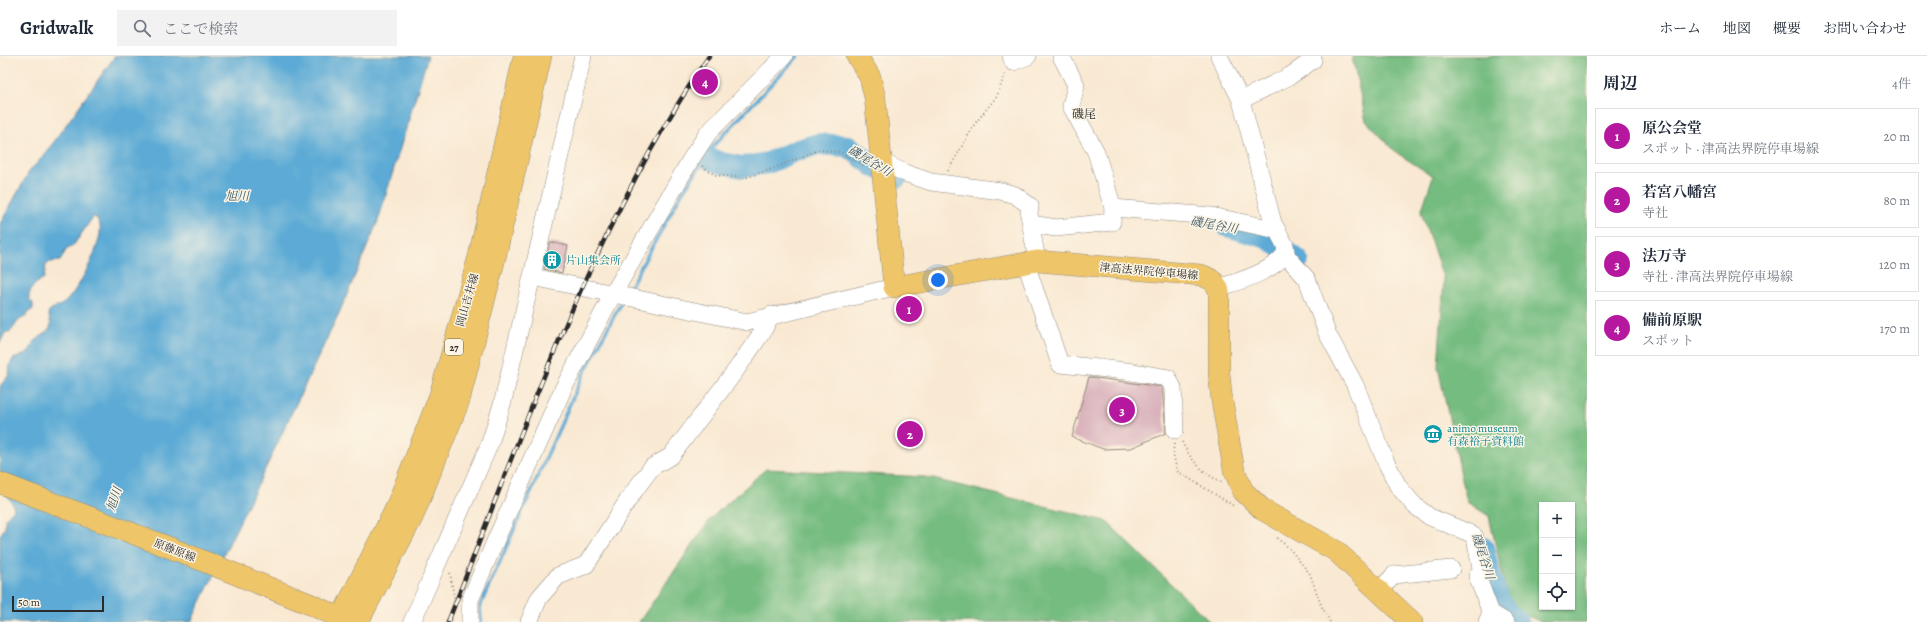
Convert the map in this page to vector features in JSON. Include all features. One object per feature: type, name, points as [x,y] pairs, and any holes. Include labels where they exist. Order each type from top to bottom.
[{"type":"main road","name":"岡山吉井線","points":[[347,621],[396,508],[440,395],[479,256],[524,56]]},
{"type":"main road","name":"岡山吉井線","points":[[347,621],[413,516],[459,401],[495,258],[540,56]]},
{"type":"main road","points":[[856,56],[870,77],[875,98],[894,288]]},
{"type":"main road","name":"津高法界院停車場線","points":[[894,288],[1031,263],[1202,275],[1209,278],[1218,288]]},
{"type":"main road","points":[[1218,288],[1219,373],[1222,401],[1234,470],[1243,491],[1263,510],[1336,550],[1412,622]]},
{"type":"main road","name":"原藤原線","points":[[0,483],[312,605],[347,621]]},
{"type":"street","points":[[412,622],[439,564],[490,443],[504,401],[583,56]]},
{"type":"street","points":[[470,622],[470,600],[563,389],[621,295],[691,159],[708,134],[784,56]]},
{"type":"street","points":[[1029,216],[1056,228],[1112,222],[1112,213],[1096,152],[1071,106],[1076,85],[1061,56]]},
{"type":"street","points":[[1219,56],[1241,100],[1273,223],[1286,251],[1307,279],[1327,333],[1354,385],[1386,462],[1398,486],[1415,506],[1430,517],[1469,533],[1474,537],[1482,574],[1477,576],[1489,617],[1506,622]]},
{"type":"street","points":[[1241,100],[1290,76],[1313,60],[1313,56]]},
{"type":"street","points":[[882,168],[940,184],[1001,191],[1015,195],[1030,206],[1031,263],[1060,364],[1126,371],[1168,378],[1173,388],[1175,430]]},
{"type":"street","points":[[1112,213],[1212,216],[1277,230]]},
{"type":"street","points":[[1218,288],[1245,280],[1268,268],[1286,251]]},
{"type":"street","points":[[533,277],[747,322],[771,315],[894,288]]},
{"type":"street","points":[[529,622],[539,598],[558,576],[586,565],[632,494],[652,467],[671,456],[736,370],[763,331],[771,315]]},
{"type":"street","points":[[1379,591],[1394,575],[1451,569]]},
{"type":"path","points":[[940,184],[974,125],[997,96],[1007,70],[1017,58]]},
{"type":"path","points":[[703,167],[715,176],[744,178],[772,169],[818,150],[840,152],[882,168]]},
{"type":"path","points":[[439,564],[449,570],[455,604]]},
{"type":"green space","points":[[1352,56],[1587,56],[1587,622],[1541,622],[1510,608],[1489,516],[1467,502],[1438,367],[1444,280],[1421,212],[1433,176],[1397,153],[1366,121]]},
{"type":"green space","points":[[766,469],[925,477],[1106,521],[1210,622],[639,622],[711,518]]},
{"type":"water","name":"旭川","points":[[115,56],[428,56],[378,221],[340,311],[191,622],[0,622],[0,535],[5,528],[5,519],[14,509],[0,484],[0,386],[9,375],[10,365],[13,359],[28,353],[34,342],[49,330],[51,325],[48,312],[64,303],[77,287],[94,254],[100,234],[100,224],[96,217],[93,217],[73,246],[66,250],[60,261],[50,262],[46,265],[44,278],[35,284],[29,296],[29,300],[33,303],[33,309],[27,313],[27,316],[19,320],[11,331],[5,333],[0,343],[0,224],[29,172],[46,153]]},
{"type":"building","name":"片山集会所","points":[[550,242],[568,246],[562,273],[544,269]]},
{"type":"building","points":[[914,298],[916,318],[903,320],[901,299]]},
{"type":"building","points":[[1089,377],[1162,387],[1166,433],[1131,448],[1103,449],[1072,437]]},
{"type":"waterway","points":[[627,292],[682,193],[714,145],[798,56]]},
{"type":"waterway","name":"磯尾谷川","points":[[706,157],[721,163],[742,167],[768,163],[795,151],[818,144],[848,146],[875,167],[897,177]]},
{"type":"waterway","name":"磯尾谷川","points":[[1227,226],[1268,238],[1298,260]]},
{"type":"waterway","points":[[481,622],[480,606],[582,377],[622,301]]},
{"type":"waterway","name":"磯尾谷川","points":[[1483,548],[1491,579],[1498,598],[1503,607],[1518,622]]},
{"type":"railway","points":[[448,622],[533,404],[595,260],[629,190],[667,122],[709,56]]},
{"type":"place","name":"備前原駅","points":[[705,82]]},
{"type":"place","name":"片山集会所","points":[[552,260]]},
{"type":"place","name":"原公会堂","points":[[909,309]]},
{"type":"place","name":"法万寺","points":[[1122,410]]},
{"type":"place","name":"若宮八幡宮","points":[[910,434]]},
{"type":"place","name":"animo museum 有森裕子資料館","points":[[1433,434]]},
{"type":"district","name":"磯尾","points":[[1084,114]]}]
